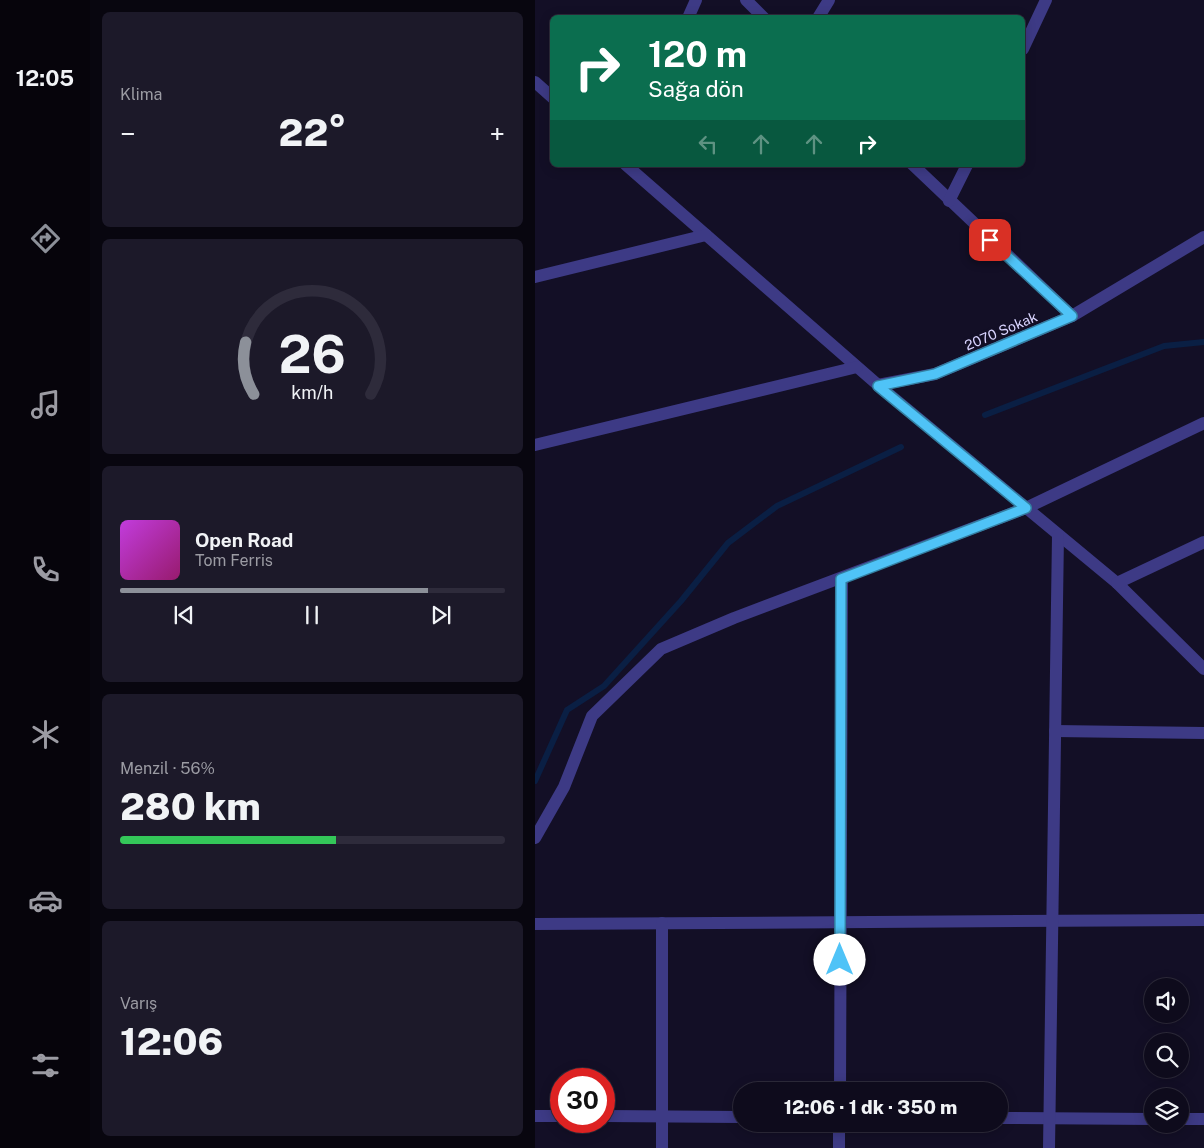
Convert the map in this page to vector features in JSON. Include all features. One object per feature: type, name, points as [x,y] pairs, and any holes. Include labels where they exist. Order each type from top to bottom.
[{"type":"street","points":[[690,15],[697,0]]},
{"type":"street","points":[[747,0],[761,15]]},
{"type":"street","points":[[819,15],[829,0]]},
{"type":"street","points":[[1025,45],[1046,0]]},
{"type":"street","points":[[535,82],[550,95]]},
{"type":"street","points":[[628,167],[878,386],[1117,583],[1204,669]]},
{"type":"street","points":[[915,167],[1072,316]]},
{"type":"street","points":[[949,201],[966,167]]},
{"type":"street","points":[[535,277],[706,235]]},
{"type":"street","name":"2070 Sokak","points":[[878,386],[935,374],[1072,316],[1204,237]]},
{"type":"street","points":[[535,445],[857,367]]},
{"type":"street","points":[[535,838],[565,788],[592,716],[661,649],[734,618],[1026,508],[1204,422]]},
{"type":"street","points":[[1049,1148],[1058,535]]},
{"type":"street","points":[[1117,583],[1204,542]]},
{"type":"street","points":[[840,1082],[841,579]]},
{"type":"street","points":[[1055,731],[1204,733]]},
{"type":"street","points":[[535,924],[1204,920]]},
{"type":"street","points":[[661,1148],[662,923]]},
{"type":"street","points":[[535,1116],[550,1116]]},
{"type":"street","points":[[615,1116],[733,1117]]},
{"type":"street","points":[[1008,1118],[1144,1119]]},
{"type":"street","points":[[1189,1119],[1204,1119]]},
{"type":"street","points":[[839,1132],[839,1148]]},
{"type":"waterway","points":[[985,415],[1164,346],[1204,342]]},
{"type":"waterway","points":[[535,781],[567,710],[604,686],[681,601],[728,543],[777,506],[901,447]]},
{"type":"route","points":[[840,960],[841,579],[1026,508],[878,386],[935,374],[1072,316],[990,240]]}]
